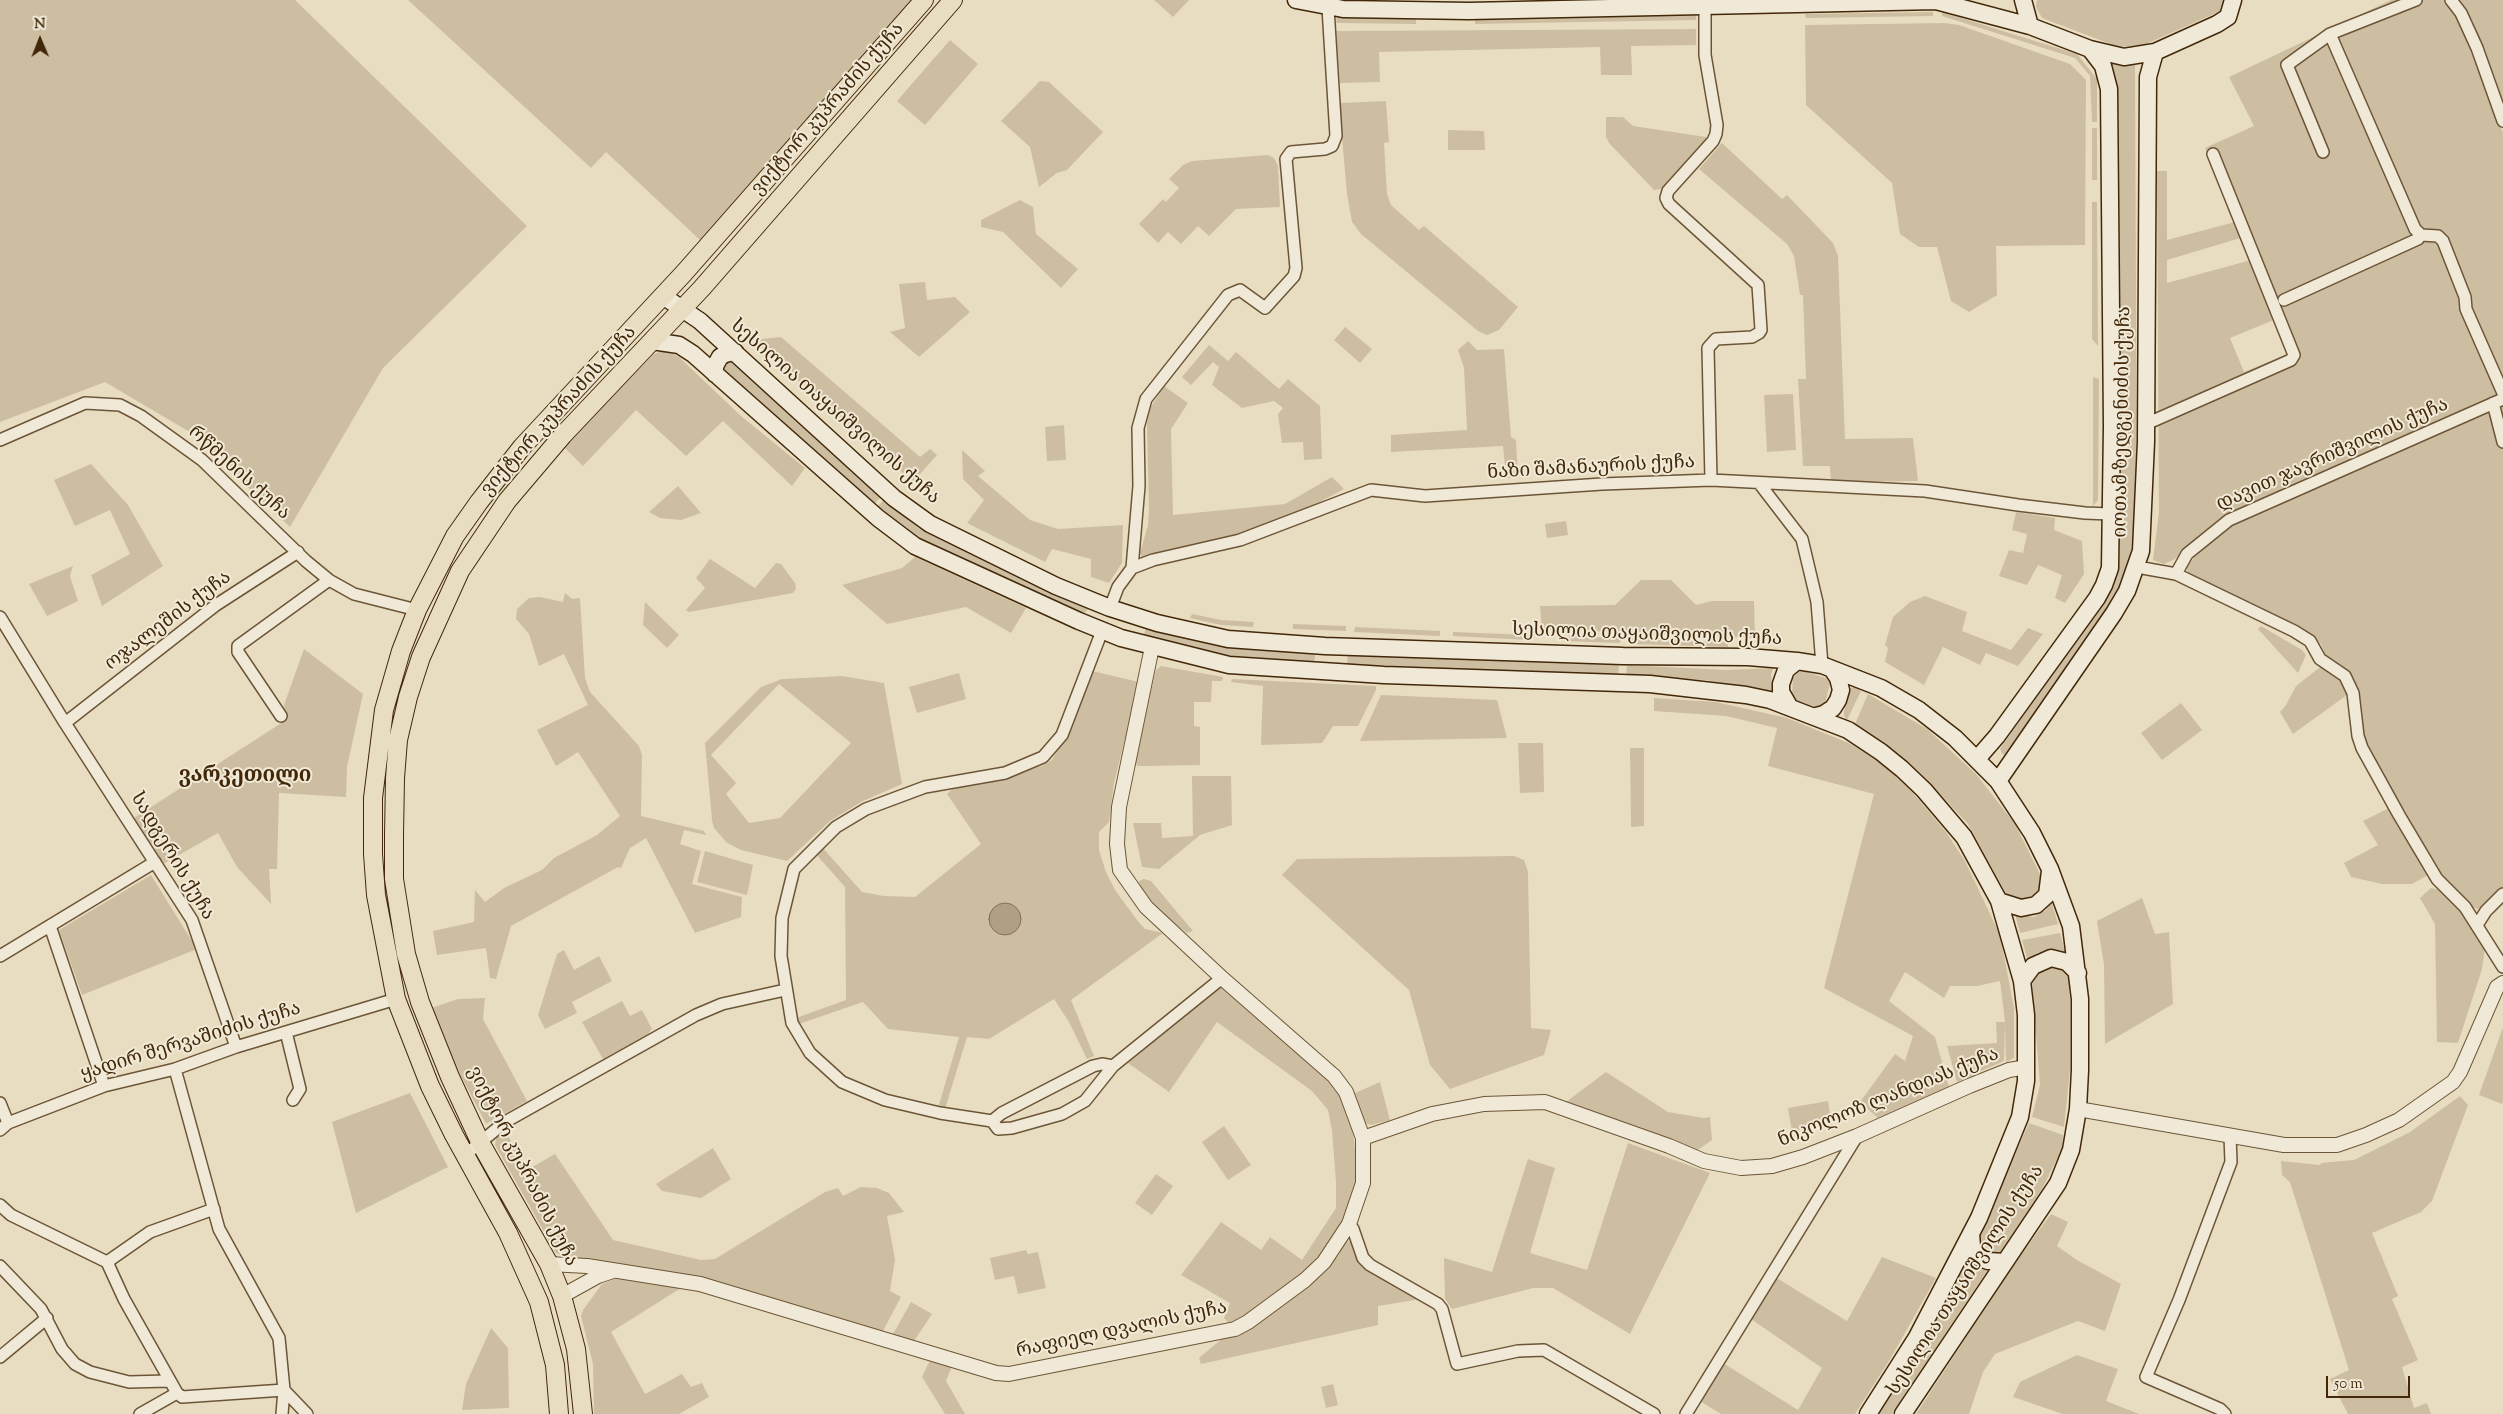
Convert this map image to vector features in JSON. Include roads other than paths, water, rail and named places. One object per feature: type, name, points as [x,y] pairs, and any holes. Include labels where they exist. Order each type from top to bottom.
[{"type":"main road","name":"ვიქტორ კუპრაძის ქუჩა","points":[[559,1414],[555,1365],[539,1302],[508,1233],[465,1155],[415,1051],[396,999],[376,895],[372,830],[379,735],[392,683],[417,610],[455,536],[522,447],[663,296],[924,0]]},
{"type":"main road","name":"ვიქტორ კუპრაძის ქუჩა","points":[[583,1414],[576,1349],[562,1296],[549,1264],[481,1144],[435,1042],[411,978],[396,892],[395,778],[398,740],[408,697],[421,657],[460,571],[484,532],[507,502],[563,436],[683,308],[953,0]]},
{"type":"main road","points":[[1296,0],[1328,8],[1450,5],[1705,5],[1936,1],[2030,26],[2090,48],[2124,57],[2155,52],[2228,17],[2243,0]]},
{"type":"main road","points":[[2023,0],[2030,26]]},
{"type":"main road","points":[[2228,17],[2233,0]]},
{"type":"main road","name":"იოთამ ზედგენიძის ქუჩა","points":[[1977,759],[2048,665],[2104,585],[2110,568],[2112,426],[2109,89],[2103,66],[2090,48]]},
{"type":"main road","name":"იოთამ ზედგენიძის ქუჩა","points":[[1998,782],[2114,614],[2127,591],[2137,567],[2144,520],[2148,84],[2150,65],[2155,52]]},
{"type":"main road","name":"სესილია თაყაიშვილის ქუჩა","points":[[663,296],[683,308],[735,352],[894,498],[930,524],[1110,608],[1157,623],[1228,640],[1312,646],[1632,656],[1748,657],[1797,661],[1827,667],[1881,688],[1938,723],[1977,759],[1998,782],[2032,833],[2050,870],[2070,926],[2078,972],[2081,1034],[2078,1108],[2071,1150],[2058,1183],[1903,1414]]},
{"type":"main road","name":"სესილია თაყაიშვილის ქუჩა","points":[[652,341],[679,345],[693,354],[878,518],[915,546],[1102,631],[1152,647],[1229,665],[1309,672],[1650,684],[1746,695],[1789,706],[1848,730],[1902,769],[1924,790],[1964,836],[1999,901],[2022,980],[2027,1067],[2025,1097],[2020,1117],[1971,1233],[1917,1337],[1868,1414]]},
{"type":"main road","points":[[715,374],[715,366],[720,357],[735,352]]},
{"type":"main road","points":[[550,418],[563,436]]},
{"type":"main road","points":[[1079,621],[1090,619],[1093,616],[1094,602]]},
{"type":"main road","points":[[1102,631],[1110,608]]},
{"type":"main road","points":[[1309,672],[1318,669],[1324,661],[1321,651],[1312,646]]},
{"type":"main road","points":[[1347,673],[1342,667],[1341,656],[1349,647]]},
{"type":"main road","points":[[1789,706],[1781,692],[1781,684],[1786,670],[1797,661]]},
{"type":"main road","points":[[1816,716],[1824,714],[1833,708],[1838,700],[1839,683],[1827,667]]},
{"type":"main road","points":[[1999,901],[2021,908],[2036,905],[2046,894],[2050,870]]},
{"type":"main road","points":[[376,895],[396,892]]},
{"type":"main road","points":[[2022,980],[2033,966],[2051,958],[2067,962],[2078,972]]},
{"type":"main road","points":[[415,1051],[435,1042]]},
{"type":"main road","points":[[1971,1233],[1972,1246],[1978,1257],[1988,1261],[2005,1262]]},
{"type":"main road","points":[[539,1302],[562,1296]]},
{"type":"street","points":[[2323,152],[2287,66],[2330,34],[2416,0]]},
{"type":"street","points":[[2451,0],[2461,13],[2477,48],[2503,120]]},
{"type":"street","points":[[1705,5],[1705,56],[1717,125],[1716,134],[1710,145],[1668,191],[1666,198],[1669,204],[1758,285],[1761,330],[1759,334],[1752,338],[1716,339],[1708,348],[1711,480]]},
{"type":"street","points":[[1110,608],[1118,587],[1132,568],[1139,486],[1138,428],[1146,399],[1228,295],[1240,290],[1266,308],[1294,276],[1296,268],[1286,159],[1291,152],[1325,149],[1332,146],[1336,136],[1328,8]]},
{"type":"street","points":[[2330,34],[2415,229],[2421,235],[2438,236],[2443,241],[2465,297],[2466,309],[2503,392]]},
{"type":"street","points":[[2146,424],[2291,360],[2294,355],[2213,154]]},
{"type":"street","points":[[2284,300],[2418,239],[2421,235]]},
{"type":"street","points":[[2498,401],[2503,442]]},
{"type":"street","name":"დავით ჯავრიშვილის ქუჩა","points":[[2176,574],[2187,554],[2228,520],[2498,401]]},
{"type":"street","name":"რწმენის ქუჩა","points":[[0,440],[86,403],[120,405],[142,416],[202,460],[329,580],[354,594],[417,610]]},
{"type":"street","name":"ნაზი შამანაურის ქუჩა","points":[[1132,568],[1153,560],[1240,540],[1371,490],[1425,496],[1602,484],[1711,480],[1925,491],[1989,502],[2110,514]]},
{"type":"street","points":[[1759,483],[1802,539],[1817,602],[1827,667]]},
{"type":"street","name":"ოჯალეშის ქუჩა","points":[[65,723],[216,605],[298,552]]},
{"type":"street","points":[[2137,567],[2176,574],[2302,636],[2316,648],[2320,659],[2344,676],[2353,693],[2358,736],[2362,748],[2437,879],[2458,898],[2503,967]]},
{"type":"street","points":[[281,716],[238,652],[238,646],[329,580]]},
{"type":"street","name":"სადგერის ქუჩა","points":[[0,617],[65,723],[192,920],[236,1048]]},
{"type":"street","points":[[1102,631],[1062,735],[1043,757],[1005,772],[925,787],[866,809],[836,827],[794,869],[782,918],[781,956],[785,990],[792,1023],[810,1053],[842,1082],[885,1100],[940,1113],[992,1121],[998,1129],[1012,1128],[1075,1108],[1085,1101],[1113,1066],[1222,978]]},
{"type":"street","name":"რაფიელ დვალის ქუჩა","points":[[549,1264],[700,1284],[996,1373],[1009,1374],[1235,1329],[1248,1322],[1305,1280],[1324,1262],[1349,1224],[1363,1183],[1363,1138],[1346,1092],[1334,1076],[1222,978],[1146,907],[1120,870],[1117,844],[1119,807],[1152,647]]},
{"type":"street","points":[[0,956],[155,862]]},
{"type":"street","points":[[2477,925],[2486,911],[2503,894]]},
{"type":"street","points":[[50,926],[104,1086]]},
{"type":"street","points":[[2078,1108],[2284,1145],[2337,1145],[2366,1135],[2399,1120],[2443,1091],[2460,1072],[2497,987],[2503,983]]},
{"type":"street","points":[[465,1155],[481,1144],[505,1122],[696,1015],[722,1004],[785,990]]},
{"type":"street","name":"ყადირ შერვაშიძის ქუჩა","points":[[4,1127],[104,1086],[175,1070],[236,1048],[396,999]]},
{"type":"street","points":[[286,1032],[300,1089],[293,1100]]},
{"type":"street","points":[[992,1121],[1002,1113],[1093,1066],[1102,1064],[1113,1066]]},
{"type":"street","name":"ნიკოლოზ ლანდიას ქუჩა","points":[[1363,1138],[1432,1114],[1484,1104],[1545,1102],[1669,1146],[1704,1161],[1741,1168],[1772,1166],[1803,1157],[1857,1136],[2009,1070],[2027,1067]]},
{"type":"street","points":[[175,1070],[219,1229],[280,1338],[284,1390],[282,1414]]},
{"type":"street","points":[[0,1104],[4,1127]]},
{"type":"street","points":[[1686,1414],[1857,1136]]},
{"type":"street","points":[[2225,1414],[2220,1409],[2146,1377],[2231,1162],[2230,1136]]},
{"type":"street","points":[[0,1205],[11,1215],[107,1262],[124,1299],[168,1381],[182,1397],[284,1390]]},
{"type":"street","points":[[107,1262],[150,1232],[214,1209]]},
{"type":"street","points":[[1349,1224],[1353,1229],[1363,1258],[1370,1265],[1442,1308],[1457,1364],[1518,1351],[1544,1350],[1654,1414]]},
{"type":"street","points":[[0,1266],[47,1318],[62,1349],[75,1364],[90,1372],[129,1382],[168,1381]]},
{"type":"street","points":[[562,1296],[598,1276],[613,1271]]},
{"type":"street","points":[[0,1357],[47,1318]]},
{"type":"street","points":[[284,1390],[307,1414]]},
{"type":"street","points":[[140,1414],[177,1393]]},
{"type":"district","name":"ვარკეთილი","points":[[245,777]]}]
